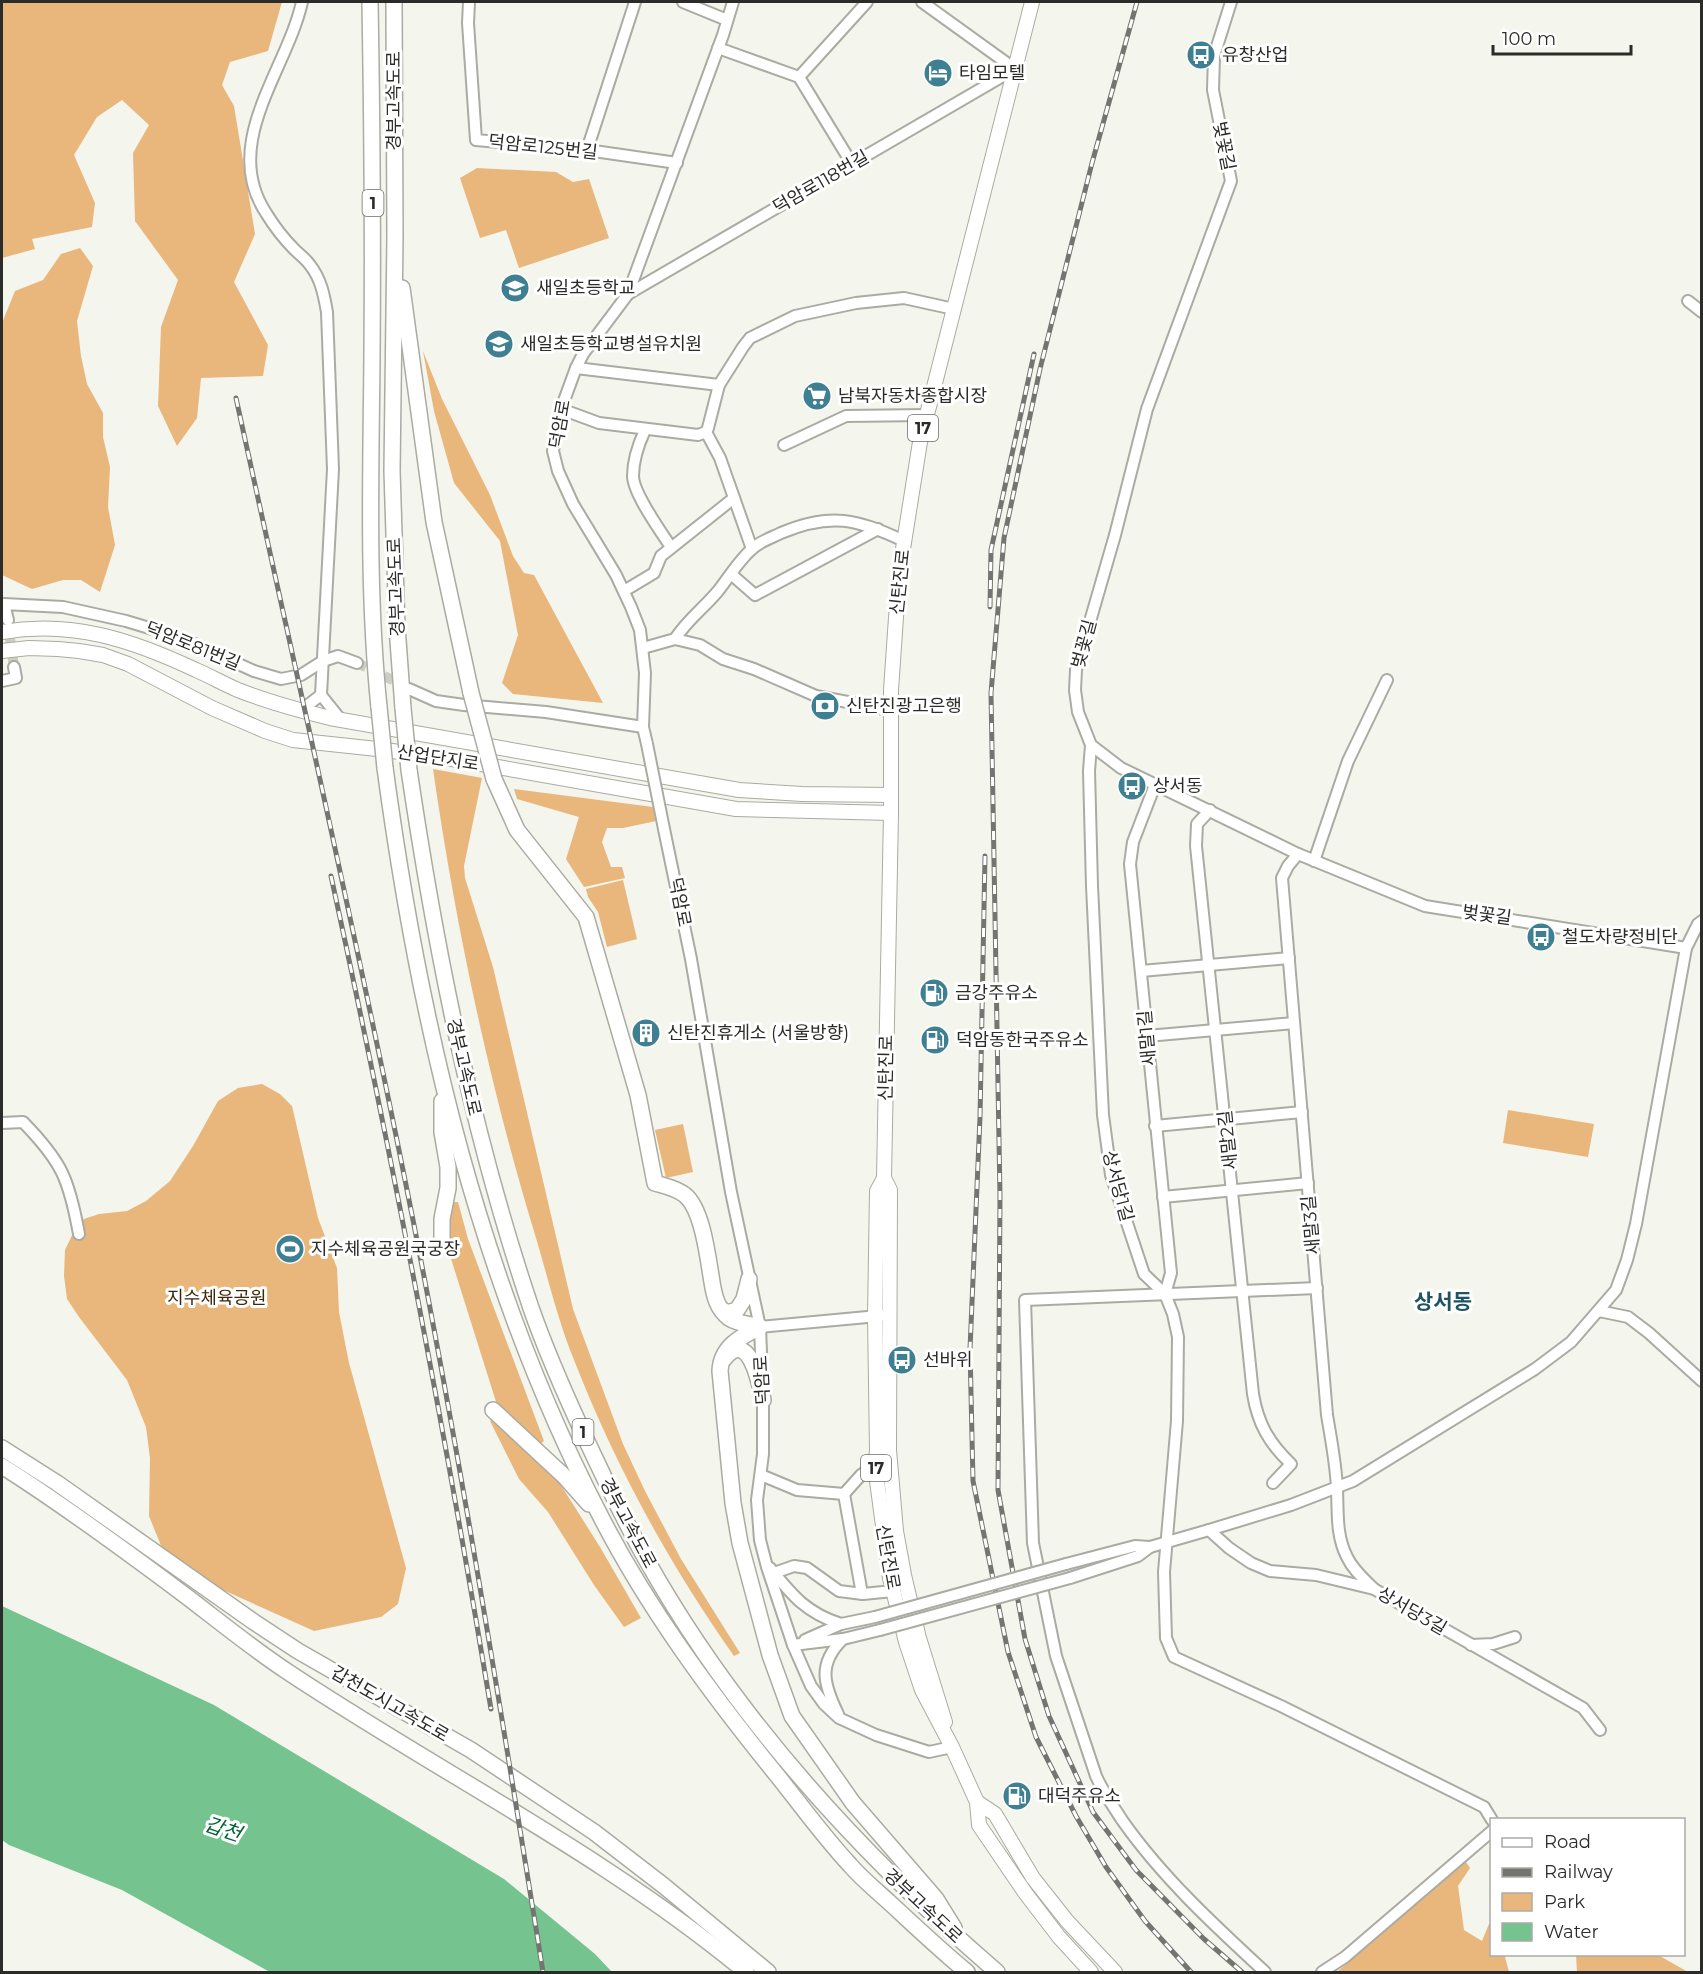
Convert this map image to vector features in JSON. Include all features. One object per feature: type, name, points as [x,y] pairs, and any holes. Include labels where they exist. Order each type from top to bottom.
[{"type":"highway","name":"경부고속도로","points":[[370,2],[373,237],[371,558],[373,646],[385,768],[398,864],[416,963],[441,1080],[478,1217],[532,1367],[601,1518],[656,1610],[731,1718],[851,1866],[967,1972]]},
{"type":"highway","name":"경부고속도로","points":[[394,2],[393,539],[403,708],[409,770],[444,980],[482,1140],[505,1224],[536,1321],[564,1390],[610,1490],[646,1560],[684,1620],[734,1694],[804,1781],[908,1893],[997,1972]]},
{"type":"highway","points":[[395,237],[434,522],[471,693],[494,779],[517,830],[586,917],[638,1095],[655,1184],[668,1186],[686,1196],[694,1206],[704,1241],[714,1293],[721,1309],[730,1319],[738,1323],[760,1327]]},
{"type":"highway","points":[[441,1080],[442,1132],[448,1167],[448,1188],[442,1219],[442,1246]]},
{"type":"highway","points":[[721,1309],[727,1313],[737,1310],[744,1299],[749,1279]]},
{"type":"highway","points":[[760,1327],[735,1340],[720,1365],[740,1543],[770,1655],[792,1716],[853,1803],[936,1899],[963,1944]]},
{"type":"highway","points":[[720,1365],[725,1356],[732,1352],[740,1350],[747,1353],[757,1372],[764,1400]]},
{"type":"highway","points":[[493,1410],[565,1478],[601,1518]]},
{"type":"highway","name":"갑천도시고속도로","points":[[2,1448],[66,1489],[254,1622],[307,1656],[471,1750],[594,1832],[664,1886],[768,1972]]},
{"type":"highway","name":"갑천도시고속도로","points":[[2,1466],[50,1496],[285,1671],[459,1780],[579,1851],[746,1972]]},
{"type":"main road","name":"신탄진로","points":[[952,1747],[937,1691],[919,1638],[904,1575],[896,1531],[889,1450],[878,1191],[884,1178],[891,710],[899,574],[920,442],[1032,2]]},
{"type":"main road","name":"산업단지로","points":[[5,626],[83,631],[114,637],[278,705],[341,720],[739,790],[802,794],[891,795]]},
{"type":"main road","name":"산업단지로","points":[[2,651],[29,648],[58,649],[103,655],[128,664],[212,708],[265,731],[293,740],[452,759],[736,809],[891,813]]},
{"type":"main road","name":"신탄진로","points":[[882,1316],[875,1466],[893,1591],[906,1642],[922,1690],[952,1747],[977,1802],[979,1825],[1026,1894],[1059,1937],[1091,1972]]},
{"type":"main road","name":"신탄진로","points":[[977,1802],[995,1814],[1033,1878],[1074,1929],[1115,1972]]},
{"type":"street","points":[[302,2],[290,42],[263,99],[254,124],[251,167],[255,192],[264,211],[276,228],[310,265],[322,288],[327,312],[333,469],[321,695],[341,720]]},
{"type":"street","name":"덕암로125번길","points":[[469,2],[468,23],[476,140],[587,150],[677,163]]},
{"type":"street","points":[[587,150],[629,16],[636,2]]},
{"type":"street","points":[[683,2],[727,20]]},
{"type":"street","name":"덕암로","points":[[733,2],[628,294],[583,354],[576,368],[561,409],[553,451],[558,471],[573,504],[624,591],[640,630],[645,673],[643,727],[691,959],[731,1192],[760,1327],[764,1422],[757,1518],[765,1562],[793,1645],[811,1686],[824,1704],[839,1718],[876,1735],[929,1752],[952,1747]]},
{"type":"street","points":[[800,77],[867,2]]},
{"type":"street","points":[[922,2],[1015,69]]},
{"type":"street","name":"벚꽃길","points":[[1231,2],[1215,56],[1213,90],[1231,181],[1147,409],[1115,535],[1076,670],[1075,690],[1078,712],[1091,745],[1120,768],[1298,854],[1425,906],[1686,948]]},
{"type":"street","points":[[718,48],[800,77],[852,164]]},
{"type":"street","name":"덕암로118번길","points":[[628,294],[1015,69]]},
{"type":"street","points":[[752,549],[720,458],[706,432],[719,385],[730,365],[750,338],[795,316],[856,303],[904,298],[954,309]]},
{"type":"street","points":[[1688,301],[1701,312]]},
{"type":"street","points":[[576,368],[719,385]]},
{"type":"street","points":[[561,409],[599,423],[690,435],[706,432]]},
{"type":"street","points":[[784,446],[846,416],[927,414]]},
{"type":"street","points":[[645,430],[639,443],[633,478],[640,496],[671,547]]},
{"type":"street","points":[[624,591],[654,573],[660,556],[734,498]]},
{"type":"street","points":[[675,639],[684,624],[716,593],[752,549],[762,542],[815,521],[837,520],[853,521],[904,541]]},
{"type":"street","points":[[731,574],[755,595],[878,529]]},
{"type":"street","name":"덕암로81번길","points":[[5,626],[4,604],[73,609],[179,636],[254,671],[281,679],[301,675],[323,661],[338,656],[357,663]]},
{"type":"street","points":[[643,648],[675,639],[700,645],[723,659],[754,669],[816,696],[891,710]]},
{"type":"street","points":[[2,681],[16,678],[14,667]]},
{"type":"street","points":[[1314,861],[1348,762],[1387,680]]},
{"type":"street","points":[[410,689],[436,700],[464,705],[546,712],[643,727]]},
{"type":"street","points":[[300,711],[321,695]]},
{"type":"street","name":"상서당1길","points":[[1091,745],[1089,771],[1092,886],[1103,1115],[1107,1151],[1111,1175],[1144,1274],[1165,1294],[1173,1314],[1178,1337],[1177,1421],[1166,1542],[1166,1638],[1174,1657],[1281,1706],[1484,1807],[1490,1818]]},
{"type":"street","name":"새말1길","points":[[1155,785],[1133,842],[1130,864],[1171,1273],[1165,1294]]},
{"type":"street","name":"새말2길","points":[[1210,810],[1197,824],[1196,846],[1256,1411],[1262,1429],[1271,1444],[1291,1464],[1273,1483]]},
{"type":"street","name":"새말3길","points":[[1298,854],[1282,878],[1327,1415],[1337,1488],[1336,1512],[1347,1558],[1374,1589]]},
{"type":"street","points":[[793,1645],[843,1639],[1070,1578],[1138,1556],[1150,1547],[1291,1505],[1337,1488],[1535,1369],[1571,1342],[1616,1288],[1627,1260],[1636,1224],[1686,948],[1701,921]]},
{"type":"street","points":[[1141,971],[1289,958]]},
{"type":"street","points":[[1147,1036],[1294,1023]]},
{"type":"street","points":[[1155,1126],[1302,1112]]},
{"type":"street","points":[[2,1123],[23,1122],[59,1163],[73,1199],[79,1234]]},
{"type":"street","points":[[1163,1197],[1308,1183]]},
{"type":"street","points":[[1265,1972],[1195,1904],[1142,1848],[1101,1790],[1056,1656],[1033,1543],[1025,1300],[1317,1288]]},
{"type":"street","points":[[1599,1311],[1628,1317],[1649,1333],[1701,1381]]},
{"type":"street","points":[[760,1327],[882,1316]]},
{"type":"street","points":[[844,1494],[861,1474],[875,1466]]},
{"type":"street","points":[[761,1475],[797,1490],[844,1494]]},
{"type":"street","points":[[844,1494],[862,1594]]},
{"type":"street","name":"상서당3길","points":[[1209,1530],[1244,1558],[1270,1571],[1316,1575],[1374,1589],[1583,1708],[1600,1730]]},
{"type":"street","points":[[793,1645],[841,1624],[875,1617],[1066,1563],[1135,1546],[1150,1547]]},
{"type":"street","points":[[765,1562],[805,1607],[822,1618],[841,1624]]},
{"type":"street","points":[[774,1573],[794,1566],[807,1568],[839,1591],[862,1594],[893,1591]]},
{"type":"street","points":[[1471,1645],[1493,1644],[1515,1637]]},
{"type":"street","points":[[839,1718],[825,1676],[826,1661],[843,1639]]},
{"type":"street","points":[[1322,1972],[1345,1958],[1490,1832]]},
{"type":"green space","points":[[2,2],[282,2],[268,51],[230,62],[222,85],[234,106],[255,234],[234,282],[268,345],[263,376],[201,378],[197,418],[177,446],[158,406],[161,327],[178,280],[135,221],[133,153],[149,125],[122,100],[97,117],[74,155],[95,203],[92,227],[32,239],[35,249],[2,258]]},
{"type":"green space","points":[[477,168],[556,172],[573,182],[589,179],[609,238],[519,268],[506,230],[480,238],[460,178]]},
{"type":"green space","points":[[80,248],[93,266],[77,321],[81,356],[87,384],[103,413],[103,437],[110,467],[108,507],[115,545],[100,592],[81,580],[63,580],[32,589],[2,575],[2,323],[15,291],[43,280],[61,254]]},
{"type":"green space","points":[[423,351],[442,399],[490,495],[513,556],[524,573],[534,575],[603,703],[513,694],[502,683],[518,635],[500,541],[454,483],[434,411]]},
{"type":"green space","points":[[433,769],[482,778],[464,866],[465,878],[493,967],[573,1309],[623,1444],[681,1559],[740,1653],[734,1656],[687,1586],[645,1513],[607,1438],[563,1330],[503,1122],[475,1005],[452,888]]},
{"type":"green space","points":[[514,789],[653,807],[656,821],[623,828],[607,828],[602,842],[611,867],[622,867],[625,878],[584,887],[566,859],[579,817],[517,799]]},
{"type":"green space","points":[[623,880],[637,939],[607,947],[598,912],[588,897],[586,889]]},
{"type":"green space","name":"지수체육공원","points":[[262,1084],[280,1094],[292,1106],[318,1218],[337,1268],[339,1312],[349,1363],[406,1568],[398,1604],[381,1617],[314,1631],[212,1585],[164,1553],[149,1516],[150,1458],[146,1427],[127,1380],[67,1299],[64,1276],[65,1250],[75,1229],[84,1219],[99,1214],[127,1211],[146,1201],[170,1181],[218,1101],[238,1088]]},
{"type":"green space","points":[[1508,1110],[1594,1124],[1588,1157],[1503,1143]]},
{"type":"green space","points":[[683,1124],[693,1172],[666,1178],[655,1130]]},
{"type":"green space","points":[[451,1202],[458,1202],[468,1239],[544,1441],[539,1445],[498,1408],[447,1246]]},
{"type":"green space","points":[[496,1418],[557,1479],[641,1618],[624,1627],[594,1585],[548,1512],[519,1479],[490,1421]]},
{"type":"green space","points":[[1466,1862],[1470,1868],[1458,1886],[1464,1930],[1482,1941],[1490,1924],[1490,1956],[1506,1956],[1509,1972],[1337,1972]]},
{"type":"green space","points":[[1576,1956],[1660,1956],[1688,1972],[1577,1972]]},
{"type":"water","name":"갑천","points":[[2,1606],[214,1705],[504,1879],[595,1954],[612,1972],[270,1972],[122,1890],[9,1845],[2,1840]]},
{"type":"tunnel","points":[[8,624],[14,667]]},
{"type":"tunnel","points":[[357,663],[405,686]]},
{"type":"railway","points":[[1137,2],[1092,163],[1040,369],[1004,538],[991,693],[1000,1196],[998,1490],[1025,1639],[1049,1716],[1093,1812],[1136,1870],[1204,1939],[1242,1972]]},
{"type":"railway","points":[[990,607],[991,550],[1034,354]]},
{"type":"railway","points":[[236,398],[363,977],[423,1270],[477,1571],[543,1972]]},
{"type":"railway","points":[[985,856],[980,1117],[970,1349],[973,1481],[1008,1652],[1036,1737],[1076,1816],[1106,1867],[1145,1921],[1191,1972]]},
{"type":"railway","points":[[331,876],[416,1291],[491,1709]]},
{"type":"place","name":"유창산업","points":[[1201,55]]},
{"type":"place","name":"타임모텔","points":[[938,73]]},
{"type":"place","name":"새일초등학교","points":[[515,288]]},
{"type":"place","name":"새일초등학교병설유치원","points":[[499,344]]},
{"type":"place","name":"남북자동차종합시장","points":[[817,396]]},
{"type":"place","name":"신탄진광고은행","points":[[825,706]]},
{"type":"place","name":"상서동","points":[[1132,786]]},
{"type":"place","name":"철도차량정비단","points":[[1541,937]]},
{"type":"place","name":"금강주유소","points":[[934,993]]},
{"type":"place","name":"신탄진휴게소 (서울방향)","points":[[646,1033]]},
{"type":"place","name":"덕암동한국주유소","points":[[935,1040]]},
{"type":"place","name":"지수체육공원국궁장","points":[[290,1249]]},
{"type":"place","name":"선바위","points":[[902,1360]]},
{"type":"place","name":"대덕주유소","points":[[1017,1796]]},
{"type":"district","name":"상서동","points":[[1443,1301]]}]
